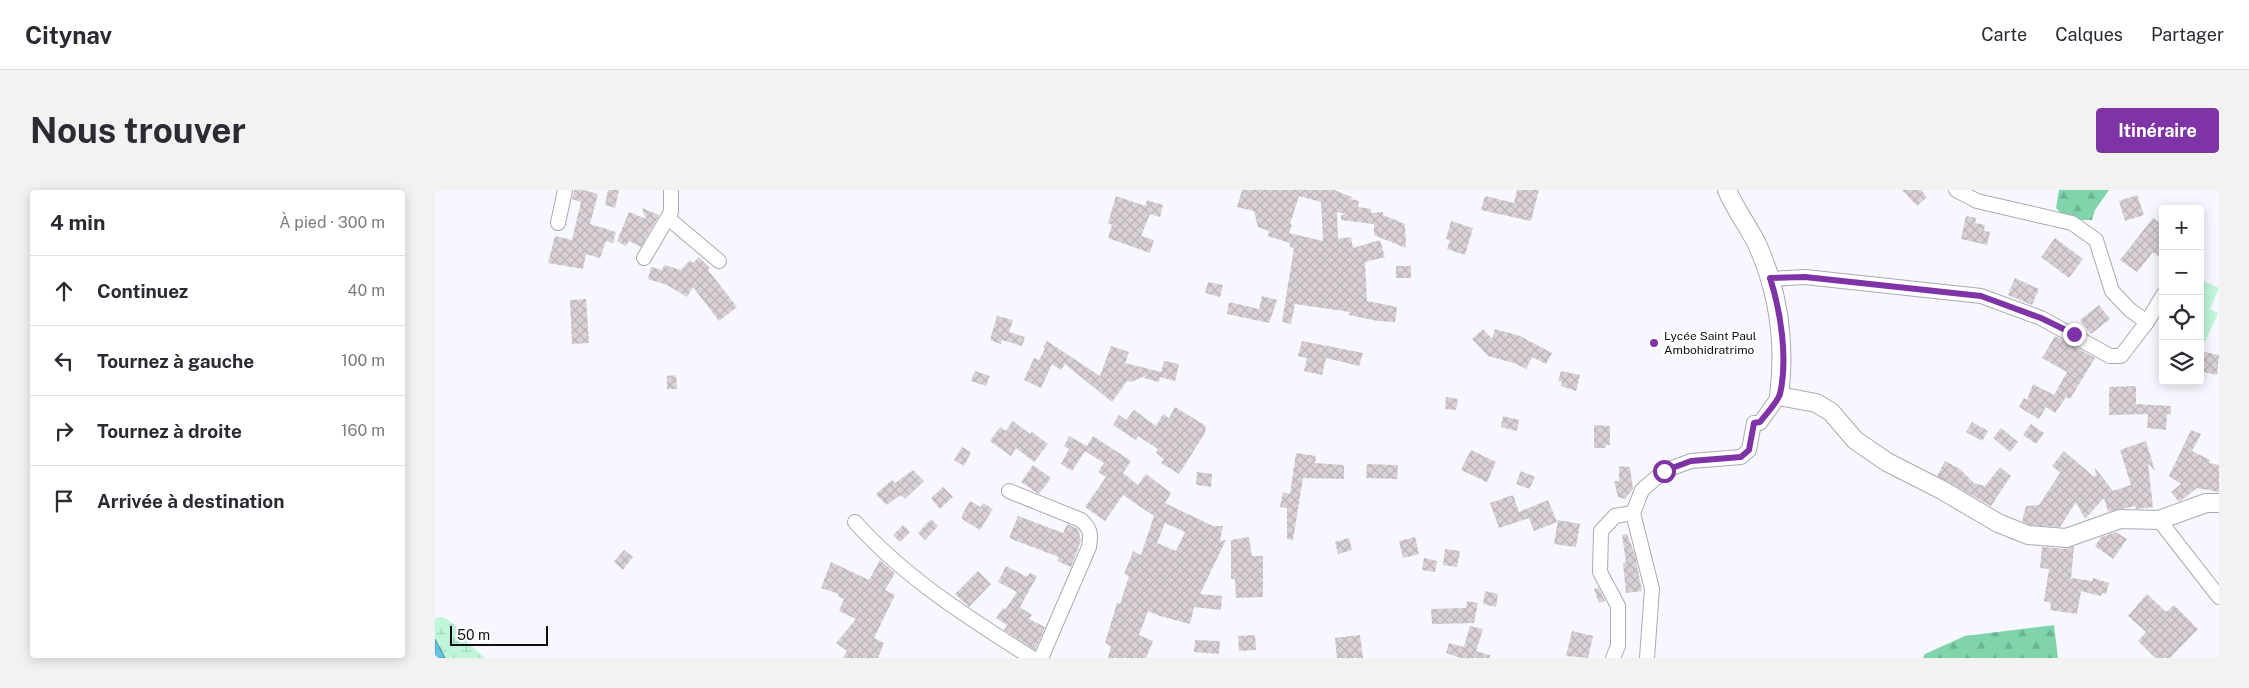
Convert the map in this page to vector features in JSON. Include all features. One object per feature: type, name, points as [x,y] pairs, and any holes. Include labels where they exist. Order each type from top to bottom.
[{"type":"street","points":[[558,223],[565,190]]},
{"type":"street","points":[[644,258],[671,212],[671,190]]},
{"type":"street","points":[[1647,658],[1652,589],[1633,513],[1642,490],[1664,471],[1691,461],[1741,457],[1749,450],[1754,423],[1760,422],[1779,396],[1782,370],[1782,333],[1776,297],[1756,244],[1727,190]]},
{"type":"street","points":[[1956,190],[1977,201],[2072,223],[2096,240],[2111,291],[2130,310],[2147,322]]},
{"type":"street","points":[[668,218],[719,262]]},
{"type":"street","points":[[1770,278],[1805,277],[1981,296],[2041,318],[2109,356],[2121,356],[2147,322],[2159,302]]},
{"type":"street","points":[[1779,396],[1816,403],[1831,412],[1855,440],[1887,462],[1942,490],[1998,523],[2027,535],[2067,538],[2120,520],[2159,520],[2206,503],[2219,503]]},
{"type":"street","points":[[1009,491],[1081,520],[1089,528],[1089,547],[1041,658]]},
{"type":"street","points":[[1613,658],[1618,646],[1618,606],[1600,572],[1601,530],[1615,516],[1633,513]]},
{"type":"street","points":[[2159,520],[2219,597]]},
{"type":"street","points":[[855,522],[873,542],[955,609],[1032,658]]},
{"type":"green space","points":[[2059,190],[2109,190],[2095,210],[2092,220],[2081,220],[2064,215],[2056,208]]},
{"type":"green space","points":[[2204,281],[2219,288],[2210,309],[2218,313],[2205,342]]},
{"type":"green space","points":[[442,617],[454,625],[467,642],[484,658],[445,658],[435,639],[435,618]]},
{"type":"green space","points":[[2054,625],[2058,658],[1923,658],[1925,654],[1965,636]]},
{"type":"water","points":[[435,639],[445,658],[435,658]]},
{"type":"building","points":[[574,190],[598,194],[590,224],[616,232],[613,243],[606,241],[600,258],[586,254],[583,269],[548,263],[555,236],[572,240],[581,202],[572,199]]},
{"type":"building","points":[[608,190],[619,190],[615,208],[605,205]]},
{"type":"building","points":[[1242,190],[1334,190],[1359,201],[1358,207],[1371,209],[1371,213],[1383,212],[1383,215],[1405,224],[1406,248],[1374,235],[1374,224],[1341,220],[1341,215],[1346,214],[1337,212],[1338,239],[1351,237],[1353,248],[1380,240],[1385,257],[1365,262],[1367,301],[1397,307],[1395,322],[1378,321],[1349,315],[1350,312],[1295,304],[1291,324],[1282,322],[1294,248],[1290,247],[1290,243],[1268,236],[1269,231],[1258,227],[1254,211],[1237,207]],"holes":[[[1299,196],[1321,202],[1323,241],[1289,233]]]},
{"type":"building","points":[[1517,190],[1539,190],[1531,221],[1481,210],[1485,196],[1514,203]]},
{"type":"building","points":[[1902,190],[1921,190],[1927,197],[1917,206]]},
{"type":"building","points":[[2137,195],[2144,215],[2125,221],[2119,201]]},
{"type":"building","points":[[1116,196],[1145,206],[1147,200],[1163,205],[1160,217],[1150,214],[1141,236],[1154,240],[1150,253],[1108,238],[1112,225],[1108,223]]},
{"type":"building","points":[[642,208],[659,215],[641,247],[629,241],[626,246],[617,241],[629,212],[646,219]]},
{"type":"building","points":[[1966,216],[1976,218],[1975,223],[1985,225],[1984,231],[1990,232],[1987,245],[1961,239]]},
{"type":"building","points":[[2153,218],[2159,222],[2159,257],[2153,252],[2137,272],[2120,260]]},
{"type":"building","points":[[1451,221],[1473,228],[1465,255],[1447,249],[1450,241],[1446,239]]},
{"type":"building","points":[[2055,238],[2083,259],[2069,278],[2041,257]]},
{"type":"building","points":[[699,257],[710,268],[708,270],[737,307],[719,321],[693,287],[687,297],[667,285],[648,279],[651,267],[662,270],[664,265],[681,270],[690,260],[693,263]]},
{"type":"building","points":[[1396,266],[1411,266],[1411,278],[1396,278]]},
{"type":"building","points":[[2015,278],[2039,289],[2032,305],[2008,295]]},
{"type":"building","points":[[1208,282],[1223,285],[1220,297],[1205,293]]},
{"type":"building","points":[[1262,296],[1277,300],[1269,323],[1227,314],[1229,302],[1259,309]]},
{"type":"building","points":[[586,299],[589,343],[572,344],[570,300]]},
{"type":"building","points":[[2099,305],[2110,319],[2091,334],[2080,320]]},
{"type":"building","points":[[997,316],[1013,320],[1009,332],[1025,337],[1022,346],[1002,340],[1001,344],[990,340]]},
{"type":"building","points":[[1483,329],[1492,339],[1495,329],[1520,336],[1552,353],[1546,364],[1532,357],[1526,369],[1514,363],[1488,356],[1472,339]]},
{"type":"building","points":[[2055,336],[2095,358],[2070,399],[2066,397],[2055,413],[2046,407],[2039,419],[2019,407],[2024,398],[2027,400],[2033,384],[2054,395],[2067,372],[2042,358]]},
{"type":"building","points":[[1047,341],[1100,376],[1111,346],[1129,352],[1125,363],[1161,372],[1164,361],[1179,364],[1175,381],[1160,377],[1159,382],[1144,378],[1145,376],[1131,382],[1127,381],[1112,402],[1065,364],[1061,370],[1052,364],[1041,388],[1024,380],[1034,358],[1039,360]]},
{"type":"building","points":[[1302,341],[1363,353],[1359,366],[1326,358],[1322,375],[1304,371],[1307,358],[1298,356]]},
{"type":"building","points":[[2204,352],[2219,355],[2217,375],[2204,372]]},
{"type":"building","points":[[975,371],[990,376],[986,386],[971,381]]},
{"type":"building","points":[[1561,371],[1580,375],[1576,391],[1561,386],[1562,382],[1558,381]]},
{"type":"building","points":[[676,375],[677,389],[667,389],[667,376]]},
{"type":"building","points":[[2136,386],[2136,404],[2171,406],[2171,414],[2167,414],[2166,430],[2147,428],[2148,414],[2109,415],[2109,387]]},
{"type":"building","points":[[1446,397],[1458,399],[1456,410],[1445,409]]},
{"type":"building","points":[[1175,407],[1206,426],[1205,433],[1179,474],[1161,463],[1164,459],[1156,453],[1158,449],[1138,436],[1136,440],[1113,425],[1119,415],[1126,420],[1134,410],[1156,426],[1163,414],[1169,418]]},
{"type":"building","points":[[1503,416],[1519,420],[1517,431],[1501,427]]},
{"type":"building","points":[[1013,421],[1030,434],[1032,432],[1048,444],[1034,462],[1016,448],[1011,456],[990,441],[1000,427],[1006,431]]},
{"type":"building","points":[[1972,422],[1988,431],[1982,441],[1966,432]]},
{"type":"building","points":[[2031,424],[2044,433],[2036,444],[2023,435]]},
{"type":"building","points":[[1594,425],[1610,426],[1610,445],[1606,445],[1606,448],[1594,448]]},
{"type":"building","points":[[2001,428],[2018,442],[2010,452],[1993,438]]},
{"type":"building","points":[[2191,430],[2201,434],[2192,451],[2210,460],[2209,463],[2219,465],[2219,492],[2197,488],[2179,502],[2171,492],[2181,484],[2169,476]]},
{"type":"building","points":[[1069,436],[1087,446],[1093,436],[1131,461],[1123,473],[1138,485],[1146,474],[1171,493],[1165,503],[1213,526],[1223,526],[1220,541],[1226,540],[1200,594],[1222,596],[1221,610],[1194,607],[1190,624],[1148,611],[1139,635],[1153,641],[1146,658],[1108,658],[1111,646],[1105,643],[1117,603],[1120,604],[1129,576],[1124,574],[1133,551],[1141,555],[1154,516],[1123,495],[1105,521],[1085,507],[1106,477],[1098,472],[1104,463],[1085,451],[1072,471],[1061,464],[1069,449],[1064,446]],"holes":[[[1165,523],[1185,532],[1176,551],[1157,543]]]},
{"type":"building","points":[[2146,441],[2155,471],[2148,463],[2153,507],[2136,509],[2135,506],[2108,512],[2104,498],[2085,519],[2076,502],[2060,527],[2030,525],[2022,521],[2026,506],[2039,505],[2060,473],[2052,466],[2064,451],[2094,477],[2096,475],[2095,468],[2113,491],[2131,485],[2120,450]]},
{"type":"building","points":[[962,447],[971,452],[964,466],[954,460]]},
{"type":"building","points":[[1471,450],[1496,462],[1487,482],[1461,470]]},
{"type":"building","points":[[1296,453],[1316,456],[1315,463],[1344,465],[1344,479],[1303,478],[1293,540],[1287,539],[1287,508],[1280,507],[1283,492],[1290,494]]},
{"type":"building","points":[[1945,461],[1960,469],[1974,483],[1985,486],[2000,467],[2011,476],[1991,506],[1937,476]]},
{"type":"building","points":[[1367,464],[1398,465],[1397,479],[1366,478]]},
{"type":"building","points":[[1033,465],[1051,478],[1039,494],[1021,482]]},
{"type":"building","points":[[1619,466],[1630,467],[1633,489],[1625,499],[1618,497],[1614,481],[1619,481]]},
{"type":"building","points":[[913,470],[924,481],[905,499],[901,495],[886,505],[876,494],[892,480],[895,483]]},
{"type":"building","points":[[1521,471],[1535,477],[1529,489],[1516,484]]},
{"type":"building","points":[[1197,472],[1212,474],[1211,487],[1196,485]]},
{"type":"building","points":[[943,487],[953,497],[940,509],[931,498]]},
{"type":"building","points":[[1513,495],[1519,512],[1548,500],[1557,522],[1534,531],[1529,518],[1499,528],[1490,503]]},
{"type":"building","points":[[970,501],[981,507],[983,503],[993,509],[980,530],[962,519],[962,515]]},
{"type":"building","points":[[1018,516],[1063,533],[1067,524],[1078,529],[1081,540],[1071,567],[1057,561],[1059,557],[1009,538]]},
{"type":"building","points":[[931,519],[938,526],[925,540],[918,533]]},
{"type":"building","points":[[1558,520],[1580,524],[1576,547],[1554,544]]},
{"type":"building","points":[[903,525],[910,532],[900,542],[893,535]]},
{"type":"building","points":[[2116,532],[2127,539],[2113,559],[2095,546],[2101,537]]},
{"type":"building","points":[[1627,534],[1635,555],[1642,591],[1626,593],[1623,563],[1626,562],[1622,535]]},
{"type":"building","points":[[1249,537],[1252,556],[1263,556],[1263,597],[1236,598],[1235,579],[1231,579],[1231,540]]},
{"type":"building","points":[[1415,537],[1419,554],[1403,558],[1399,541]]},
{"type":"building","points":[[1349,538],[1352,550],[1338,554],[1335,542]]},
{"type":"building","points":[[2074,546],[2071,580],[2072,578],[2092,581],[2093,578],[2109,583],[2106,594],[2102,593],[2101,596],[2081,591],[2077,614],[2050,610],[2051,603],[2044,601],[2049,569],[2040,568],[2042,547],[2066,549]]},
{"type":"building","points":[[1445,549],[1460,551],[1457,567],[1443,565]]},
{"type":"building","points":[[624,550],[633,557],[623,570],[614,562]]},
{"type":"building","points":[[1424,558],[1437,561],[1435,572],[1422,570]]},
{"type":"building","points":[[880,560],[895,573],[885,590],[895,595],[874,638],[884,643],[878,658],[843,658],[847,651],[836,643],[856,619],[839,611],[844,599],[838,596],[839,594],[821,588],[831,562],[869,580]]},
{"type":"building","points":[[1006,566],[1027,577],[1030,573],[1037,576],[1020,607],[1032,615],[1029,619],[1045,627],[1035,650],[1004,630],[1007,625],[996,618],[1003,608],[1005,610],[1017,592],[998,582]]},
{"type":"building","points":[[978,571],[991,584],[969,607],[955,594]]},
{"type":"building","points":[[1599,588],[1605,601],[1599,603],[1594,589]]},
{"type":"building","points":[[1485,591],[1498,594],[1496,607],[1483,604]]},
{"type":"building","points":[[2147,594],[2166,612],[2174,605],[2198,629],[2170,658],[2155,658],[2138,641],[2146,632],[2128,616]]},
{"type":"building","points":[[1467,601],[1478,603],[1474,623],[1432,624],[1431,609],[1466,608]]},
{"type":"building","points":[[1470,626],[1483,629],[1476,651],[1490,655],[1490,658],[1461,658],[1446,653],[1449,643],[1464,647]]},
{"type":"building","points":[[1572,631],[1593,636],[1588,658],[1566,656]]},
{"type":"building","points":[[1255,635],[1256,650],[1239,651],[1238,636]]},
{"type":"building","points":[[1360,635],[1363,658],[1337,658],[1335,638]]},
{"type":"building","points":[[1195,640],[1220,641],[1219,654],[1194,652]]},
{"type":"place","name":"Lycée Saint Paul Ambohidratrimo","points":[[1654,343]]},
{"type":"route","points":[[1664,471],[1691,461],[1741,457],[1749,450],[1754,423],[1760,422],[1779,396],[1782,370],[1782,333],[1776,297],[1770,278],[1805,277],[1981,296],[2041,318],[2074,334]]}]
